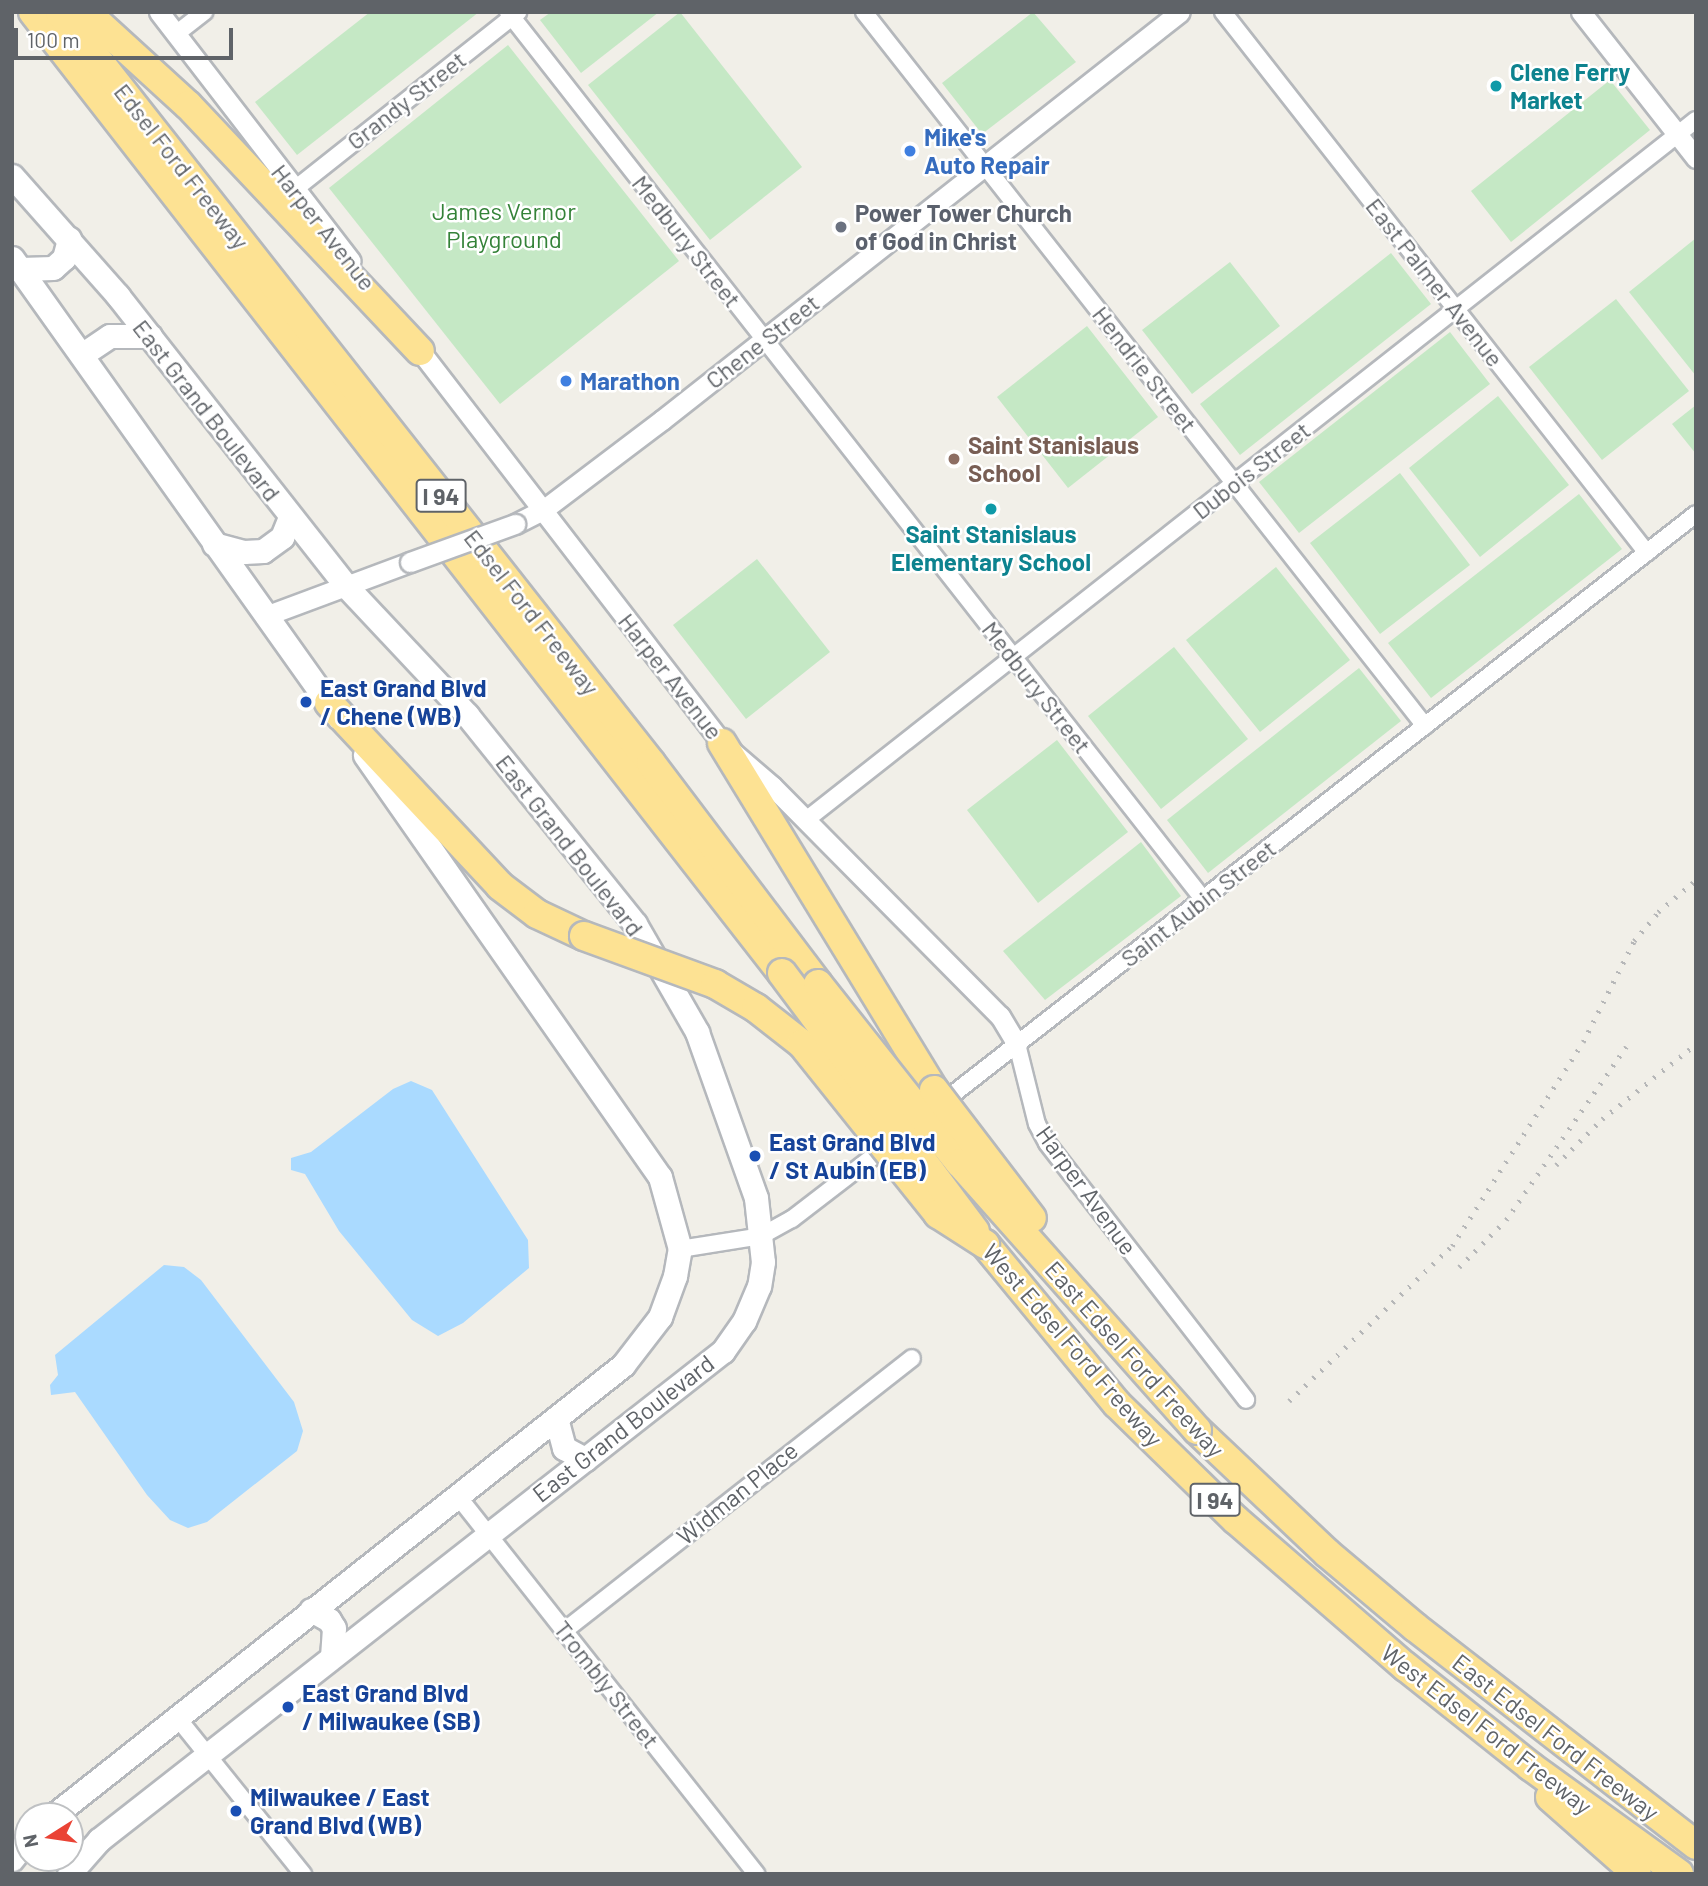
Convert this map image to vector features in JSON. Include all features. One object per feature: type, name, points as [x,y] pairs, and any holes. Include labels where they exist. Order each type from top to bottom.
[{"type":"highway","name":"Edsel Ford Freeway","points":[[33,12],[782,973]]},
{"type":"highway","name":"Edsel Ford Freeway","points":[[61,12],[651,763],[818,984]]},
{"type":"highway","points":[[86,12],[188,105],[420,351]]},
{"type":"highway","points":[[329,703],[500,886],[537,914],[584,936],[715,984],[756,1008],[802,1044],[938,1214],[985,1244]]},
{"type":"highway","points":[[722,743],[934,1090],[1197,1430]]},
{"type":"highway","name":"West Edsel Ford Freeway","points":[[782,973],[985,1244],[1117,1404],[1296,1574],[1530,1766],[1679,1874]]},
{"type":"highway","name":"East Edsel Ford Freeway","points":[[818,984],[961,1163],[1197,1430],[1327,1553],[1540,1726],[1696,1845]]},
{"type":"highway","points":[[1540,1726],[1582,1742],[1609,1758],[1696,1821]]},
{"type":"highway","points":[[1530,1766],[1552,1800],[1637,1874]]},
{"type":"main road","name":"East Grand Boulevard","points":[[12,176],[150,336],[346,586],[467,715],[635,924],[697,1032],[756,1198],[761,1236],[760,1286],[744,1321],[723,1352],[487,1533],[207,1754],[120,1824],[69,1874]]},
{"type":"main road","points":[[16,264],[53,268],[64,258],[69,239]]},
{"type":"main road","points":[[16,264],[83,354],[214,544],[329,703],[514,973],[628,1126],[660,1177],[680,1249]]},
{"type":"main road","points":[[83,354],[110,336],[150,336]]},
{"type":"main road","points":[[214,544],[244,552],[263,551],[282,537],[290,517]]},
{"type":"main road","name":"East Grand Boulevard","points":[[69,1802],[623,1365],[647,1339],[668,1293],[680,1249]]},
{"type":"main road","points":[[556,1418],[564,1448],[585,1459]]},
{"type":"main road","points":[[311,1610],[329,1620],[334,1628],[332,1656]]},
{"type":"street","name":"Harper Avenue","points":[[159,12],[722,743],[806,820],[1000,1016],[1017,1044],[1037,1124],[1047,1143],[1247,1400]]},
{"type":"street","points":[[176,34],[204,12]]},
{"type":"street","name":"Hendrie Street","points":[[864,12],[1425,726]]},
{"type":"street","name":"Chene Street","points":[[265,616],[515,524],[542,510],[1180,12]]},
{"type":"street","name":"East Palmer Avenue","points":[[1223,12],[1647,553]]},
{"type":"street","points":[[1581,12],[1696,158]]},
{"type":"street","name":"Grandy Street","points":[[295,189],[512,14]]},
{"type":"street","name":"Medbury Street","points":[[512,14],[1203,899]]},
{"type":"street","name":"Dubois Street","points":[[806,820],[1696,120]]},
{"type":"street","name":"Saint Aubin Street","points":[[680,1249],[761,1236],[792,1219],[1696,514]]},
{"type":"street","name":"Widman Place","points":[[564,1631],[912,1358]]},
{"type":"street","name":"Trombly Street","points":[[457,1495],[756,1874]]},
{"type":"street","points":[[177,1716],[303,1874]]},
{"type":"green space","points":[[370,12],[479,12],[297,155],[255,102]]},
{"type":"green space","points":[[551,12],[659,12],[581,73],[540,20]]},
{"type":"green space","points":[[680,12],[802,167],[710,240],[588,85]]},
{"type":"green space","points":[[1033,12],[1076,62],[982,134],[942,83]]},
{"type":"green space","name":"James Vernor Playground","points":[[508,45],[679,261],[500,404],[329,188]]},
{"type":"green space","points":[[1610,80],[1650,130],[1511,242],[1471,191]]},
{"type":"green space","points":[[1696,238],[1696,376],[1629,292]]},
{"type":"green space","points":[[1391,253],[1431,304],[1240,455],[1200,404]]},
{"type":"green space","points":[[1230,262],[1280,326],[1192,394],[1142,330]]},
{"type":"green space","points":[[1616,299],[1689,391],[1602,460],[1529,367]]},
{"type":"green space","points":[[1087,326],[1158,417],[1068,488],[997,397]]},
{"type":"green space","points":[[1450,332],[1490,384],[1299,533],[1259,482]]},
{"type":"green space","points":[[1498,396],[1569,485],[1480,557],[1409,468]]},
{"type":"green space","points":[[1696,405],[1696,454],[1672,424]]},
{"type":"green space","points":[[1400,473],[1470,565],[1380,634],[1310,543]]},
{"type":"green space","points":[[1579,494],[1622,549],[1431,698],[1388,643]]},
{"type":"green space","points":[[757,559],[830,652],[746,719],[673,625]]},
{"type":"green space","points":[[1276,567],[1350,660],[1260,732],[1186,640]]},
{"type":"green space","points":[[1174,647],[1248,739],[1161,809],[1088,716]]},
{"type":"green space","points":[[1359,668],[1401,721],[1208,873],[1167,820]]},
{"type":"green space","points":[[1057,740],[1128,832],[1038,903],[967,810]]},
{"type":"green space","points":[[1141,842],[1181,896],[1045,1000],[1003,951]]},
{"type":"water","points":[[411,1081],[432,1090],[528,1240],[529,1268],[463,1323],[438,1336],[412,1320],[339,1231],[305,1174],[291,1170],[291,1158],[311,1152],[393,1089]]},
{"type":"water","points":[[164,1265],[184,1267],[201,1280],[294,1402],[303,1431],[297,1451],[207,1522],[188,1528],[170,1520],[147,1495],[75,1392],[51,1395],[50,1385],[58,1375],[55,1355]]},
{"type":"railway","points":[[1289,1401],[1452,1246],[1583,1042],[1634,941],[1658,912],[1696,880]]},
{"type":"railway","points":[[1556,1165],[1602,1119],[1696,1044]]},
{"type":"railway","points":[[1459,1267],[1506,1220],[1626,1047]]},
{"type":"place","name":"Clene Ferry Market","points":[[1496,86]]},
{"type":"place","name":"Mike's Auto Repair","points":[[910,151]]},
{"type":"place","name":"Power Tower Church of God in Christ","points":[[841,227]]},
{"type":"place","name":"Marathon","points":[[566,381]]},
{"type":"place","name":"Saint Stanislaus School","points":[[954,459]]},
{"type":"place","name":"Saint Stanislaus Elementary School","points":[[991,509]]},
{"type":"place","name":"East Grand Blvd / Chene (WB)","points":[[306,702]]},
{"type":"place","name":"East Grand Blvd / St Aubin (EB)","points":[[755,1156]]},
{"type":"place","name":"East Grand Blvd / Milwaukee (SB)","points":[[288,1707]]},
{"type":"place","name":"Milwaukee / East Grand Blvd (WB)","points":[[236,1811]]}]
